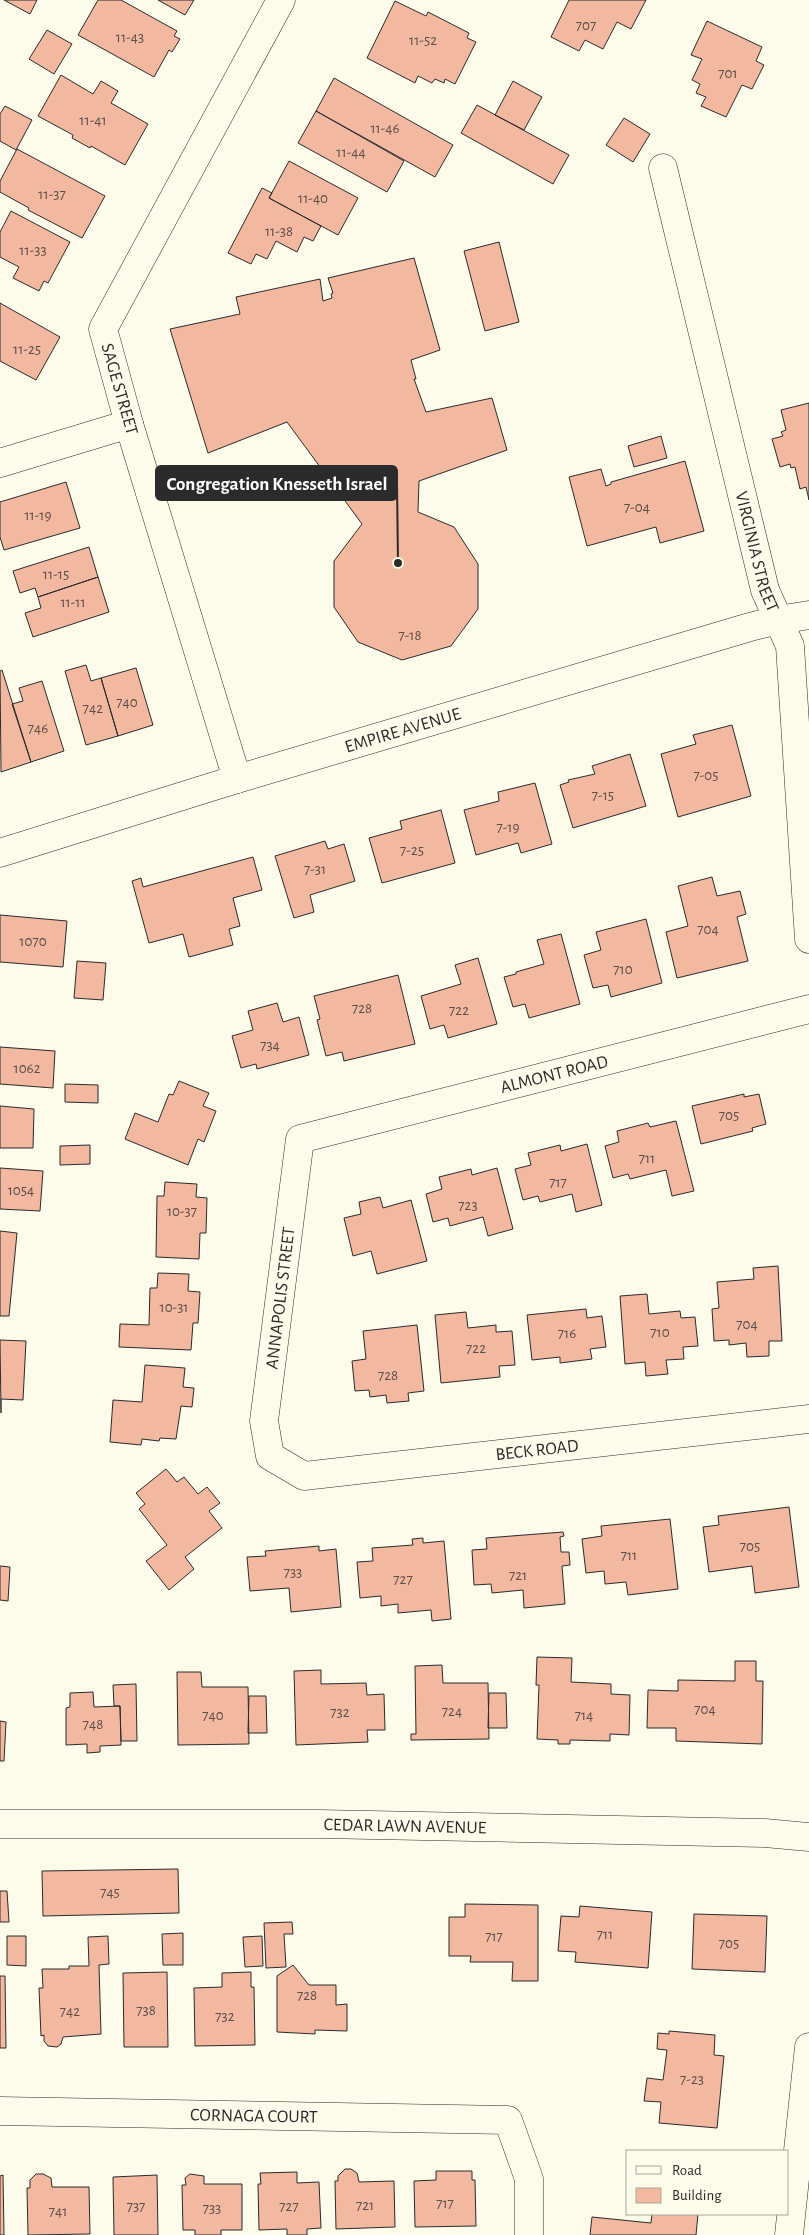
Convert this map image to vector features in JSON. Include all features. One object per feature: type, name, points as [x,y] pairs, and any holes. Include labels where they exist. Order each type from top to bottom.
[{"type":"street","name":"SAGE STREET","points":[[237,779],[129,424],[103,329],[281,0]]},
{"type":"street","name":"VIRGINIA STREET","points":[[663,168],[765,590],[790,646],[809,940]]},
{"type":"street","points":[[0,464],[129,424]]},
{"type":"street","name":"EMPIRE AVENUE","points":[[0,853],[237,779],[778,620],[809,615]]},
{"type":"street","name":"ALMONT ROAD","points":[[300,1139],[809,1009]]},
{"type":"street","name":"ANNAPOLIS STREET","points":[[270,1456],[264,1421],[300,1139]]},
{"type":"street","name":"BECK ROAD","points":[[270,1456],[304,1476],[809,1419]]},
{"type":"street","name":"CEDAR LAWN AVENUE","points":[[0,1824],[320,1824],[765,1833],[809,1837]]},
{"type":"street","points":[[789,2235],[809,2047]]},
{"type":"street","name":"CORNAGA COURT","points":[[0,2111],[508,2120],[528,2179],[529,2235]]},
{"type":"building","points":[[4,0],[37,0],[30,14]]},
{"type":"building","points":[[98,0],[121,0],[177,31],[174,36],[180,39],[172,52],[169,50],[154,77],[78,35]]},
{"type":"building","points":[[158,0],[194,0],[185,15]]},
{"type":"building","points":[[569,0],[646,0],[631,29],[617,22],[603,49],[585,40],[579,51],[551,37]]},
{"type":"building","points":[[395,1],[426,16],[428,12],[469,33],[467,38],[476,42],[455,84],[445,79],[444,83],[435,79],[432,83],[418,76],[415,83],[367,58]]},
{"type":"building","points":[[707,21],[762,47],[756,61],[764,65],[752,89],[742,85],[726,117],[701,106],[706,97],[696,93],[700,84],[692,80],[702,59],[691,55]]},
{"type":"building","points":[[47,30],[72,44],[54,74],[29,59]]},
{"type":"building","points":[[61,75],[93,94],[101,81],[118,91],[111,103],[148,124],[125,165],[72,138],[73,135],[38,116]]},
{"type":"building","points":[[334,78],[453,145],[435,177],[316,111]]},
{"type":"building","points":[[513,81],[542,97],[524,130],[495,115]]},
{"type":"building","points":[[477,105],[569,155],[553,184],[461,133]]},
{"type":"building","points":[[5,106],[32,120],[16,150],[0,141],[0,114]]},
{"type":"building","points":[[316,111],[404,161],[387,192],[298,143]]},
{"type":"building","points":[[624,118],[650,134],[633,162],[606,145]]},
{"type":"building","points":[[17,149],[105,196],[82,238],[28,210],[29,208],[0,192],[0,181]]},
{"type":"building","points":[[289,161],[358,198],[338,235],[269,198]]},
{"type":"building","points":[[262,188],[272,193],[269,198],[321,226],[313,241],[304,237],[297,252],[276,241],[267,259],[256,254],[251,264],[228,253]]},
{"type":"building","points":[[11,211],[70,242],[48,283],[44,281],[39,291],[13,278],[19,267],[0,257],[0,232]]},
{"type":"building","points":[[499,242],[519,322],[485,331],[464,251]]},
{"type":"building","points":[[414,258],[440,350],[411,360],[416,379],[414,379],[426,412],[492,398],[507,450],[419,481],[418,512],[454,527],[478,564],[478,609],[451,646],[402,660],[358,642],[334,607],[334,561],[362,524],[287,422],[208,453],[170,329],[240,314],[236,297],[320,279],[323,301],[332,298],[331,294],[333,293],[328,278]]},
{"type":"building","points":[[0,303],[60,337],[36,380],[0,361]]},
{"type":"building","points":[[809,403],[809,500],[806,487],[800,489],[795,467],[791,468],[790,464],[780,467],[772,439],[783,436],[781,432],[786,430],[781,410]]},
{"type":"building","points":[[661,436],[667,458],[634,467],[628,446]]},
{"type":"building","points":[[685,461],[704,531],[660,543],[656,527],[587,546],[569,477],[601,469],[606,486],[611,484],[611,482]]},
{"type":"building","points":[[66,482],[80,528],[4,550],[0,537],[0,502]]},
{"type":"building","points":[[89,547],[98,577],[38,597],[35,588],[20,593],[13,571]]},
{"type":"building","points":[[98,577],[109,612],[33,637],[25,613],[41,608],[38,597]]},
{"type":"building","points":[[86,665],[91,681],[101,678],[118,736],[86,745],[65,671]]},
{"type":"building","points":[[136,668],[153,725],[118,736],[101,678]]},
{"type":"building","points":[[2,670],[31,762],[1,772],[0,671]]},
{"type":"building","points":[[42,681],[64,751],[31,762],[12,704],[23,701],[19,688]]},
{"type":"building","points":[[732,725],[751,796],[678,817],[661,754],[696,744],[693,735]]},
{"type":"building","points":[[630,754],[646,806],[573,828],[560,785],[569,782],[568,780],[595,774],[592,766]]},
{"type":"building","points":[[535,783],[552,844],[521,853],[518,843],[476,855],[464,810],[499,801],[498,792]]},
{"type":"building","points":[[441,810],[455,863],[382,883],[369,838],[402,829],[400,821]]},
{"type":"building","points":[[325,841],[328,849],[344,844],[355,881],[310,895],[314,912],[294,918],[275,856]]},
{"type":"building","points":[[253,857],[262,890],[233,898],[240,926],[229,929],[233,945],[189,957],[183,934],[149,943],[132,881],[141,878],[143,887]]},
{"type":"building","points":[[712,877],[717,896],[740,891],[746,914],[737,917],[748,961],[677,978],[666,932],[688,926],[678,886]]},
{"type":"building","points":[[0,915],[67,921],[63,967],[0,962]]},
{"type":"building","points":[[646,919],[662,983],[611,997],[608,985],[593,988],[584,955],[601,950],[596,932]]},
{"type":"building","points":[[561,934],[580,1004],[529,1018],[525,1004],[513,1007],[504,977],[544,964],[537,940]]},
{"type":"building","points":[[478,958],[497,1024],[448,1038],[444,1025],[430,1029],[421,996],[461,984],[455,965]]},
{"type":"building","points":[[77,961],[106,963],[103,1000],[74,998]]},
{"type":"building","points":[[398,975],[415,1044],[344,1061],[342,1052],[326,1056],[317,1020],[320,1019],[314,996]]},
{"type":"building","points":[[277,1003],[283,1022],[299,1017],[309,1055],[257,1069],[256,1064],[241,1068],[232,1036],[253,1030],[248,1011]]},
{"type":"building","points":[[0,1047],[55,1051],[53,1088],[0,1084]]},
{"type":"building","points":[[179,1081],[209,1093],[203,1106],[216,1111],[204,1142],[198,1139],[188,1165],[125,1139],[135,1113],[158,1122],[169,1094],[173,1095]]},
{"type":"building","points":[[65,1084],[98,1085],[98,1103],[65,1102]]},
{"type":"building","points":[[744,1094],[744,1097],[759,1094],[766,1124],[752,1128],[753,1131],[701,1144],[692,1106]]},
{"type":"building","points":[[0,1106],[34,1109],[33,1148],[0,1148]]},
{"type":"building","points":[[676,1121],[694,1191],[672,1196],[666,1170],[630,1179],[628,1174],[613,1178],[605,1146],[619,1142],[617,1131],[648,1123],[650,1127]]},
{"type":"building","points":[[587,1144],[602,1205],[576,1212],[572,1194],[540,1202],[538,1196],[523,1200],[515,1169],[531,1165],[528,1153],[560,1145],[561,1151]]},
{"type":"building","points":[[90,1145],[90,1164],[60,1165],[60,1146]]},
{"type":"building","points":[[0,1168],[43,1171],[40,1211],[0,1209]]},
{"type":"building","points":[[497,1168],[513,1229],[488,1236],[483,1217],[450,1226],[448,1218],[433,1222],[426,1194],[442,1189],[439,1177],[471,1169],[472,1175]]},
{"type":"building","points":[[165,1182],[197,1184],[196,1197],[207,1198],[206,1233],[200,1233],[199,1259],[156,1257],[157,1196],[164,1196]]},
{"type":"building","points":[[380,1197],[383,1208],[411,1200],[427,1261],[377,1274],[371,1251],[353,1256],[344,1218],[361,1214],[359,1202]]},
{"type":"building","points":[[0,1231],[17,1233],[9,1316],[0,1316]]},
{"type":"building","points":[[778,1266],[782,1341],[769,1341],[769,1356],[747,1357],[746,1343],[729,1345],[729,1340],[714,1341],[712,1309],[719,1308],[717,1282],[754,1279],[753,1268]]},
{"type":"building","points":[[158,1273],[189,1274],[188,1291],[200,1292],[198,1323],[193,1323],[191,1350],[119,1347],[120,1324],[149,1325],[150,1288],[157,1288]]},
{"type":"building","points":[[647,1294],[649,1314],[680,1311],[681,1318],[695,1317],[698,1346],[683,1347],[684,1359],[666,1360],[668,1374],[646,1376],[645,1362],[625,1364],[620,1296]]},
{"type":"building","points":[[586,1309],[587,1318],[602,1316],[606,1347],[590,1349],[592,1359],[560,1363],[560,1357],[532,1360],[527,1315]]},
{"type":"building","points":[[466,1312],[468,1328],[496,1325],[496,1332],[512,1331],[515,1365],[499,1366],[500,1377],[441,1383],[435,1315]]},
{"type":"building","points":[[417,1325],[424,1391],[408,1393],[409,1401],[387,1403],[386,1395],[370,1397],[369,1390],[355,1391],[352,1361],[366,1359],[363,1331]]},
{"type":"building","points":[[0,1340],[26,1341],[23,1400],[1,1399],[1,1413]]},
{"type":"building","points":[[145,1365],[185,1368],[183,1387],[194,1388],[192,1407],[181,1406],[176,1439],[160,1438],[159,1441],[142,1439],[141,1445],[110,1442],[113,1400],[142,1402]]},
{"type":"building","points":[[166,1469],[177,1482],[184,1477],[198,1494],[207,1487],[220,1503],[209,1511],[222,1528],[185,1557],[194,1569],[169,1590],[146,1561],[167,1545],[139,1509],[145,1504],[136,1493]]},
{"type":"building","points":[[789,1507],[799,1587],[755,1593],[752,1566],[709,1572],[703,1527],[719,1525],[718,1516]]},
{"type":"building","points":[[670,1519],[678,1589],[628,1595],[626,1582],[605,1584],[604,1571],[586,1573],[582,1539],[602,1536],[601,1526]]},
{"type":"building","points":[[563,1532],[564,1536],[560,1537],[561,1552],[569,1552],[570,1565],[562,1566],[565,1604],[524,1608],[523,1590],[492,1593],[491,1584],[474,1585],[472,1550],[487,1549],[486,1538]]},
{"type":"building","points":[[423,1538],[423,1543],[444,1541],[451,1619],[432,1621],[431,1610],[398,1613],[398,1604],[381,1606],[381,1596],[360,1598],[357,1562],[373,1561],[372,1548],[413,1545],[412,1539]]},
{"type":"building","points":[[319,1546],[319,1551],[336,1549],[341,1607],[291,1612],[289,1588],[250,1591],[247,1557],[266,1556],[265,1551]]},
{"type":"building","points":[[0,1566],[10,1567],[8,1601],[0,1600]]},
{"type":"building","points":[[537,1657],[572,1658],[571,1682],[611,1684],[611,1694],[630,1695],[629,1735],[610,1734],[610,1741],[570,1740],[570,1744],[558,1744],[558,1740],[537,1739],[539,1685],[536,1685]]},
{"type":"building","points":[[735,1661],[756,1661],[756,1681],[763,1681],[762,1744],[676,1741],[676,1728],[647,1728],[648,1690],[678,1691],[678,1680],[735,1681]]},
{"type":"building","points":[[442,1665],[443,1683],[488,1683],[489,1739],[411,1740],[411,1734],[416,1734],[415,1666]]},
{"type":"building","points":[[321,1670],[321,1684],[366,1683],[367,1695],[384,1694],[385,1730],[367,1730],[368,1742],[296,1745],[294,1671]]},
{"type":"building","points":[[177,1672],[201,1672],[202,1687],[248,1687],[249,1744],[178,1745]]},
{"type":"building","points":[[136,1684],[137,1741],[121,1741],[120,1706],[114,1706],[113,1685]]},
{"type":"building","points":[[93,1692],[94,1707],[120,1706],[121,1745],[100,1746],[100,1752],[87,1753],[87,1744],[66,1745],[66,1708],[70,1707],[70,1693]]},
{"type":"building","points":[[489,1693],[506,1693],[507,1728],[488,1728]]},
{"type":"building","points":[[249,1696],[266,1696],[267,1733],[248,1733]]},
{"type":"building","points":[[0,1721],[6,1722],[4,1761],[0,1761]]},
{"type":"building","points":[[178,1869],[179,1913],[43,1916],[42,1871]]},
{"type":"building","points":[[0,1891],[7,1891],[9,1922],[0,1922]]},
{"type":"building","points":[[465,1904],[538,1905],[538,1981],[512,1981],[513,1962],[470,1962],[471,1956],[449,1956],[449,1917],[465,1917]]},
{"type":"building","points":[[580,1906],[652,1912],[648,1968],[575,1962],[576,1952],[558,1951],[561,1916],[579,1917]]},
{"type":"building","points":[[694,1914],[767,1916],[765,1972],[692,1969]]},
{"type":"building","points":[[292,1922],[293,1934],[284,1934],[286,1967],[266,1968],[264,1923]]},
{"type":"building","points":[[183,1933],[183,1965],[163,1965],[162,1934]]},
{"type":"building","points":[[7,1936],[26,1936],[26,1966],[7,1965]]},
{"type":"building","points":[[108,1936],[109,1964],[99,1965],[101,2034],[63,2037],[61,2044],[57,2047],[48,2046],[44,2041],[44,2035],[41,2036],[39,1988],[43,1988],[42,1969],[69,1969],[69,1966],[89,1966],[88,1937]]},
{"type":"building","points":[[262,1936],[263,1966],[245,1967],[243,1937]]},
{"type":"building","points":[[293,1965],[309,1985],[336,1985],[336,2005],[347,2004],[347,2031],[315,2030],[315,2034],[277,2032],[277,1976]]},
{"type":"building","points":[[167,1972],[168,2047],[124,2047],[123,1973]]},
{"type":"building","points":[[251,1972],[251,1987],[254,1987],[255,2045],[195,2046],[194,1988],[222,1987],[222,1973]]},
{"type":"building","points":[[0,1976],[5,1976],[6,2048],[0,2048]]},
{"type":"building","points":[[669,2031],[715,2035],[714,2055],[724,2056],[717,2128],[659,2123],[661,2102],[644,2101],[647,2078],[663,2080],[667,2050],[657,2049],[658,2033],[669,2034]]},
{"type":"building","points":[[345,2169],[351,2169],[357,2173],[359,2182],[394,2181],[395,2227],[336,2229],[335,2181],[338,2181],[338,2176]]},
{"type":"building","points":[[436,2171],[472,2171],[472,2180],[475,2180],[476,2226],[415,2227],[414,2181],[436,2180]]},
{"type":"building","points":[[297,2172],[297,2183],[319,2182],[321,2228],[307,2229],[307,2235],[287,2235],[287,2229],[259,2230],[258,2184],[261,2184],[260,2173]]},
{"type":"building","points":[[36,2174],[43,2174],[51,2178],[52,2187],[89,2187],[90,2234],[28,2235],[27,2188],[30,2188],[30,2180]]},
{"type":"building","points":[[190,2174],[204,2176],[204,2184],[242,2184],[242,2230],[221,2230],[221,2235],[195,2235],[195,2230],[183,2230],[182,2185],[186,2185],[185,2178]]},
{"type":"building","points":[[3,2175],[4,2235],[0,2235],[0,2176]]},
{"type":"building","points":[[157,2175],[158,2235],[114,2235],[113,2177]]},
{"type":"building","points":[[652,2215],[698,2215],[696,2235],[590,2235],[592,2217],[651,2223]]},
{"type":"place","name":"Congregation Knesseth Israel","points":[[398,563]]}]
